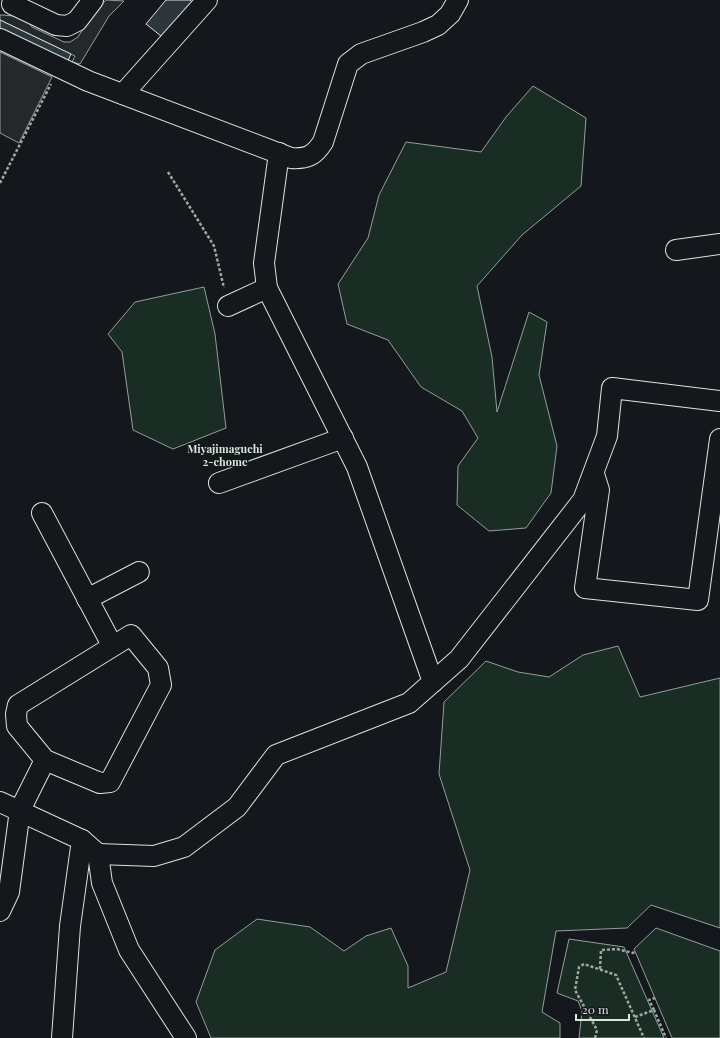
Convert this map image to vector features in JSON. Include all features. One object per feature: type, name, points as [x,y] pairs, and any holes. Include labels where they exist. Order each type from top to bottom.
[{"type":"street","points":[[13,2],[38,8],[60,26],[72,25],[77,21],[93,0]]},
{"type":"street","points":[[123,94],[207,0]]},
{"type":"street","points":[[0,40],[80,78],[292,158],[304,159],[316,153],[322,142],[348,64],[361,54],[424,32],[438,25],[450,14],[458,0]]},
{"type":"street","points":[[279,153],[264,263],[267,288],[357,467],[433,682]]},
{"type":"street","points":[[676,250],[720,244]]},
{"type":"street","points":[[228,306],[267,288]]},
{"type":"street","points":[[0,802],[82,840],[98,854],[154,856],[184,847],[237,807],[276,755],[410,703],[459,659],[583,500],[607,436],[612,388],[720,402]]},
{"type":"street","points":[[219,483],[343,438]]},
{"type":"street","points":[[593,473],[599,490],[585,588],[698,600],[720,439]]},
{"type":"street","points":[[42,513],[112,645]]},
{"type":"street","points":[[87,599],[139,572]]},
{"type":"street","points":[[131,635],[158,668],[161,685],[110,782],[100,784],[45,760],[17,726],[16,714],[18,705],[112,645],[131,635]]},
{"type":"street","points":[[0,911],[9,892],[20,810],[45,760]]},
{"type":"street","points":[[62,1038],[70,926],[82,840]]},
{"type":"street","points":[[98,854],[102,883],[129,950],[186,1038]]},
{"type":"path","points":[[0,183],[52,82]]},
{"type":"path","points":[[168,172],[214,246],[228,306]]},
{"type":"path","points":[[600,969],[601,950],[617,949],[633,953],[635,951]]},
{"type":"path","points":[[595,1038],[596,1030],[575,990],[579,967],[584,964],[616,975],[644,1038]]},
{"type":"path","points":[[655,998],[649,1000],[666,1038]]},
{"type":"path","points":[[635,1017],[654,1010]]},
{"type":"green space","points":[[533,86],[586,118],[581,186],[522,235],[477,286],[492,357],[497,412],[529,312],[547,322],[539,375],[557,446],[551,493],[526,528],[489,531],[457,505],[458,466],[478,438],[462,411],[421,387],[388,340],[347,324],[338,284],[368,238],[379,195],[406,142],[481,152],[506,117]]},
{"type":"green space","points":[[204,287],[215,334],[226,428],[173,449],[133,430],[122,352],[108,334],[135,302]]},
{"type":"green space","points":[[618,646],[640,697],[720,678],[720,928],[651,905],[627,928],[556,931],[542,1012],[560,1023],[560,1038],[211,1038],[196,1002],[215,950],[257,919],[310,927],[344,951],[366,936],[391,928],[408,966],[408,988],[446,972],[470,870],[439,774],[444,702],[486,661],[518,672],[549,677],[583,655]]},
{"type":"green space","points":[[656,928],[720,951],[720,1038],[672,1038],[634,949]]},
{"type":"green space","points":[[569,939],[624,947],[664,1038],[579,1038],[582,1011],[578,1001],[557,993]]},
{"type":"shaded area","points":[[106,0],[124,1],[109,16],[80,64],[72,62],[75,56],[0,20],[0,15],[24,17],[32,27],[64,42],[70,42],[78,37],[92,15]]},
{"type":"shaded area","points":[[0,52],[52,77],[19,143],[0,133]]},
{"type":"building","points":[[166,0],[190,0],[196,5],[166,40],[146,24]]},
{"type":"building","points":[[0,20],[71,54],[66,65],[0,33]]},
{"type":"district","name":"Miyajimaguchi 2-chome","points":[[225,454]]}]
